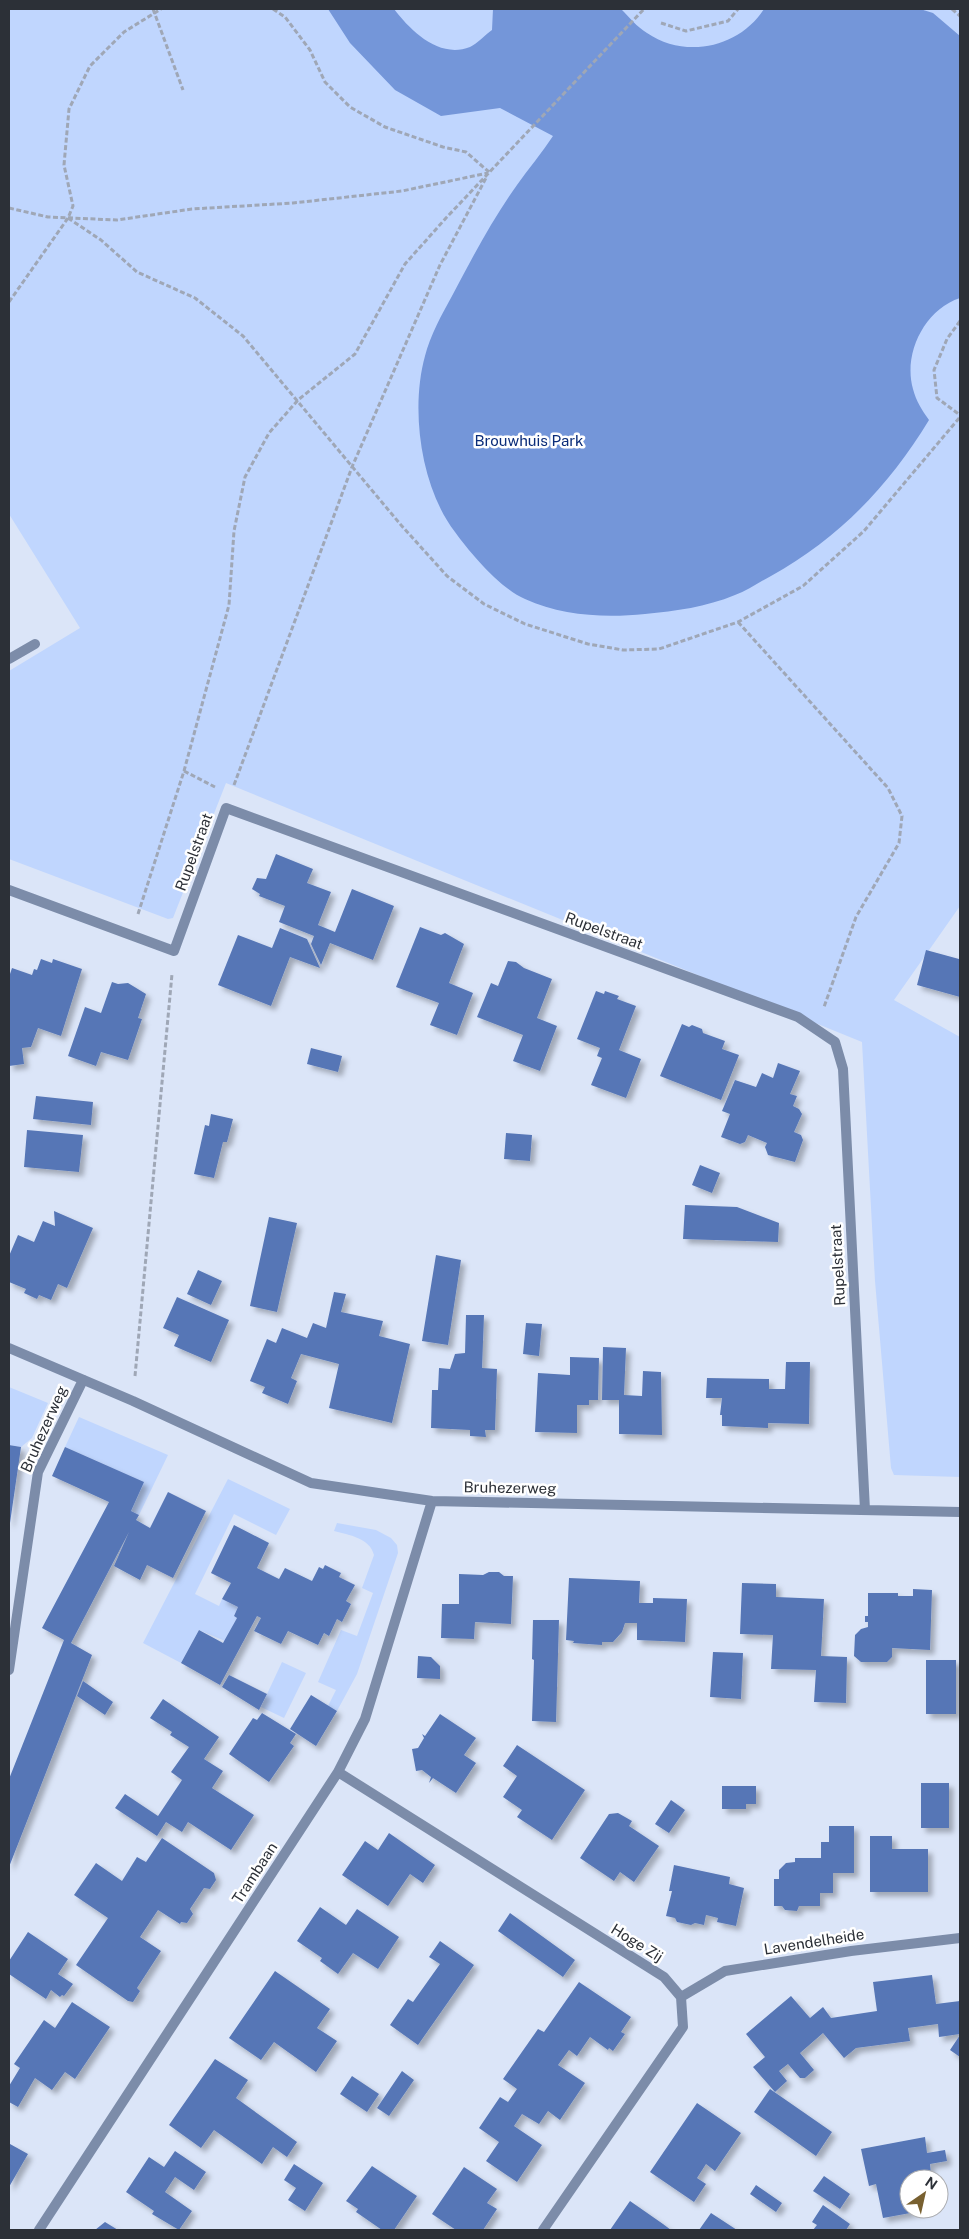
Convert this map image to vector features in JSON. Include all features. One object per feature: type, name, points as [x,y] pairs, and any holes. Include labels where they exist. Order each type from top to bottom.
[{"type":"street","points":[[9,659],[35,644]]},
{"type":"street","name":"Rupelstraat","points":[[174,951],[226,808],[798,1017],[835,1042],[843,1069],[865,1510]]},
{"type":"street","points":[[9,890],[174,951]]},
{"type":"street","name":"Bruhezerweg","points":[[9,1348],[133,1401],[311,1483],[432,1501],[960,1512]]},
{"type":"street","name":"Bruhezerweg","points":[[9,1670],[38,1472],[83,1380]]},
{"type":"street","name":"Trambaan","points":[[39,2230],[338,1772],[365,1719],[432,1501]]},
{"type":"street","name":"Hoge Zij","points":[[338,1772],[664,1977],[681,1997]]},
{"type":"street","name":"Lavendelheide","points":[[681,1997],[725,1971],[851,1950],[959,1939]]},
{"type":"street","points":[[543,2230],[683,2027],[681,1997]]},
{"type":"path","points":[[9,302],[68,218],[73,206],[64,165],[69,109],[90,66],[124,32],[154,10],[161,9]]},
{"type":"path","points":[[273,9],[285,17],[310,50],[325,82],[350,107],[386,127],[466,152],[489,173]]},
{"type":"path","points":[[131,935],[184,771],[229,605],[234,531],[245,477],[269,433],[298,400],[355,354],[405,264],[644,9]]},
{"type":"path","points":[[660,23],[686,31],[728,21],[738,9]]},
{"type":"path","points":[[952,9],[960,16]]},
{"type":"path","points":[[154,10],[183,90]]},
{"type":"path","points":[[9,208],[48,217],[117,220],[192,209],[320,200],[402,191],[489,173]]},
{"type":"path","points":[[226,808],[352,467],[440,264],[489,173]]},
{"type":"path","points":[[68,218],[101,240],[137,272],[195,298],[243,336],[352,467],[447,576],[484,604],[525,624],[588,644],[623,650],[659,649],[738,622],[803,586],[864,531],[960,416],[936,398],[934,370],[947,339],[960,321]]},
{"type":"path","points":[[738,622],[888,788],[902,816],[899,843],[856,916],[816,1029]]},
{"type":"path","points":[[184,771],[230,795]]},
{"type":"path","points":[[133,1401],[174,951]]},
{"type":"green space","name":"Brouwhuis Park","points":[[9,9],[960,9],[960,906],[894,1000],[960,1037],[960,1477],[894,1475],[891,1468],[875,1281],[862,1042],[226,783],[173,918],[168,919],[9,859],[9,671],[80,628],[9,514]]},
{"type":"green space","points":[[9,1387],[48,1403],[32,1438],[21,1447],[9,1445]]},
{"type":"green space","points":[[79,1417],[168,1455],[139,1515],[131,1511],[143,1482],[65,1447]]},
{"type":"green space","points":[[228,1479],[290,1509],[276,1535],[234,1514],[195,1594],[219,1606],[222,1599],[238,1607],[234,1616],[237,1618],[225,1641],[199,1630],[181,1663],[143,1643]]},
{"type":"green space","points":[[337,1523],[376,1530],[391,1538],[397,1545],[398,1553],[357,1674],[337,1711],[328,1706],[336,1690],[318,1682],[341,1630],[357,1636],[373,1593],[362,1588],[374,1555],[372,1549],[364,1541],[334,1531]]},
{"type":"green space","points":[[282,1662],[306,1673],[284,1718],[261,1707]]},
{"type":"water","points":[[328,9],[394,9],[417,34],[427,41],[447,49],[459,50],[473,46],[492,30],[493,9],[621,9],[640,28],[662,41],[678,46],[694,47],[726,41],[741,33],[764,9],[920,9],[933,13],[960,36],[960,298],[936,312],[919,335],[914,348],[911,362],[913,389],[929,420],[897,467],[861,508],[819,545],[771,576],[744,591],[724,599],[691,608],[668,611],[615,616],[584,614],[539,605],[516,594],[496,579],[477,560],[455,532],[443,514],[434,494],[422,448],[419,424],[421,377],[427,348],[433,333],[475,253],[508,198],[553,136],[500,108],[441,116],[395,90],[350,43]]},
{"type":"building","points":[[276,854],[313,869],[307,883],[331,892],[318,925],[335,932],[352,889],[394,906],[373,960],[330,943],[321,965],[311,944],[314,936],[279,922],[285,906],[259,896],[260,894],[252,889],[257,878],[266,879]]},
{"type":"building","points":[[420,927],[441,935],[445,933],[464,944],[449,983],[473,993],[457,1035],[430,1025],[439,1003],[396,987]]},
{"type":"building","points":[[280,928],[307,939],[320,968],[290,957],[271,1006],[218,985],[238,935],[272,948]]},
{"type":"building","points":[[926,950],[959,959],[960,956],[960,997],[917,985]]},
{"type":"building","points":[[41,959],[52,963],[53,959],[82,969],[61,1036],[38,1028],[31,1047],[22,1048],[24,1064],[9,1066],[9,977],[12,968],[32,975],[34,969],[37,970]]},
{"type":"building","points":[[508,961],[516,962],[524,968],[552,979],[537,1018],[557,1026],[540,1071],[513,1061],[523,1035],[477,1017],[491,983],[498,986]]},
{"type":"building","points":[[112,982],[118,984],[128,983],[146,994],[138,1018],[142,1019],[128,1060],[101,1052],[96,1066],[68,1056],[85,1007],[101,1013]]},
{"type":"building","points":[[596,991],[604,994],[605,991],[619,996],[617,999],[636,1006],[619,1050],[641,1059],[626,1098],[591,1085],[602,1058],[597,1056],[600,1048],[577,1039]]},
{"type":"building","points":[[682,1024],[689,1027],[692,1025],[702,1029],[703,1033],[725,1041],[722,1049],[739,1055],[721,1100],[660,1076]]},
{"type":"building","points":[[311,1048],[342,1056],[338,1072],[307,1064]]},
{"type":"building","points":[[778,1063],[800,1071],[790,1094],[797,1096],[793,1106],[799,1109],[802,1114],[794,1132],[801,1135],[803,1140],[795,1162],[768,1155],[765,1147],[767,1143],[748,1135],[745,1142],[740,1144],[721,1137],[730,1114],[722,1111],[735,1080],[756,1087],[762,1073],[773,1078]]},
{"type":"building","points":[[36,1096],[93,1102],[91,1125],[33,1119]]},
{"type":"building","points":[[211,1114],[233,1119],[227,1142],[223,1142],[214,1178],[194,1174],[205,1125],[209,1126]]},
{"type":"building","points":[[27,1130],[83,1135],[79,1172],[24,1167]]},
{"type":"building","points":[[506,1133],[532,1135],[530,1161],[504,1159]]},
{"type":"building","points":[[700,1165],[720,1173],[712,1193],[692,1185]]},
{"type":"building","points":[[685,1205],[737,1207],[779,1223],[778,1242],[683,1239]]},
{"type":"building","points":[[54,1211],[93,1228],[67,1288],[58,1284],[51,1300],[39,1295],[37,1299],[24,1293],[26,1289],[9,1282],[9,1256],[18,1235],[34,1242],[43,1221],[55,1226]]},
{"type":"building","points":[[269,1217],[297,1223],[277,1312],[250,1306]]},
{"type":"building","points":[[436,1255],[461,1260],[448,1345],[422,1341]]},
{"type":"building","points":[[198,1270],[222,1281],[211,1305],[187,1294]]},
{"type":"building","points":[[334,1292],[346,1294],[341,1312],[383,1321],[379,1336],[410,1344],[392,1423],[329,1408],[339,1364],[301,1354],[291,1378],[297,1381],[288,1404],[262,1393],[265,1387],[250,1381],[267,1339],[276,1343],[282,1328],[307,1338],[313,1323],[326,1328]]},
{"type":"building","points":[[177,1297],[229,1320],[211,1362],[174,1346],[179,1335],[163,1328]]},
{"type":"building","points":[[466,1315],[484,1315],[482,1368],[497,1369],[495,1430],[485,1430],[486,1437],[470,1436],[470,1430],[431,1428],[432,1390],[438,1390],[439,1368],[450,1369],[455,1354],[465,1353]]},
{"type":"building","points":[[526,1323],[542,1324],[539,1356],[523,1354]]},
{"type":"building","points":[[603,1347],[626,1348],[624,1395],[642,1396],[643,1371],[661,1372],[662,1435],[619,1434],[619,1400],[602,1400]]},
{"type":"building","points":[[570,1357],[599,1358],[598,1400],[589,1400],[589,1405],[577,1405],[577,1433],[535,1432],[538,1373],[570,1375]]},
{"type":"building","points":[[786,1362],[810,1362],[809,1424],[768,1423],[768,1428],[722,1426],[722,1415],[720,1415],[722,1398],[706,1398],[707,1378],[769,1379],[769,1389],[785,1389]]},
{"type":"building","points":[[9,1445],[21,1447],[10,1523],[9,1523]]},
{"type":"building","points":[[65,1447],[144,1482],[131,1511],[139,1515],[136,1520],[150,1528],[168,1492],[206,1511],[173,1578],[147,1565],[140,1580],[114,1566],[129,1532],[71,1643],[92,1655],[9,1867],[9,1779],[64,1640],[42,1628],[109,1502],[52,1476]]},
{"type":"building","points":[[234,1525],[269,1543],[257,1568],[279,1579],[285,1568],[312,1581],[319,1567],[323,1569],[325,1565],[341,1573],[339,1577],[355,1585],[346,1601],[351,1604],[342,1622],[337,1619],[329,1636],[324,1633],[318,1645],[288,1631],[281,1644],[254,1631],[261,1618],[257,1616],[220,1685],[181,1663],[199,1630],[223,1643],[237,1618],[234,1616],[238,1607],[222,1599],[231,1583],[211,1573]]},
{"type":"building","points":[[489,1572],[499,1572],[504,1576],[513,1576],[511,1624],[475,1622],[474,1639],[441,1638],[442,1604],[459,1604],[459,1574],[483,1575]]},
{"type":"building","points":[[569,1578],[640,1581],[639,1603],[653,1603],[653,1598],[687,1599],[685,1642],[637,1640],[637,1623],[625,1623],[622,1632],[613,1642],[602,1642],[602,1645],[573,1643],[574,1641],[566,1640]]},
{"type":"building","points":[[742,1583],[776,1584],[776,1597],[824,1599],[821,1656],[847,1657],[846,1703],[814,1702],[816,1670],[771,1669],[773,1635],[740,1634]]},
{"type":"building","points":[[913,1589],[932,1590],[930,1650],[892,1648],[892,1657],[887,1662],[861,1662],[854,1656],[855,1635],[861,1629],[868,1627],[868,1622],[865,1622],[865,1616],[868,1616],[868,1593],[898,1593],[898,1596],[913,1596]]},
{"type":"building","points":[[533,1620],[559,1620],[556,1722],[532,1721]]},
{"type":"building","points":[[713,1652],[743,1653],[741,1699],[710,1697]]},
{"type":"building","points":[[418,1656],[431,1657],[440,1666],[440,1679],[417,1678]]},
{"type":"building","points":[[926,1660],[956,1660],[956,1714],[926,1714]]},
{"type":"building","points":[[229,1675],[267,1694],[259,1710],[222,1687]]},
{"type":"building","points":[[83,1681],[113,1702],[105,1715],[77,1696]]},
{"type":"building","points":[[311,1695],[337,1711],[316,1746],[290,1729]]},
{"type":"building","points":[[163,1699],[219,1737],[204,1759],[223,1771],[212,1788],[254,1815],[231,1850],[188,1822],[182,1832],[166,1822],[157,1836],[115,1808],[125,1794],[158,1816],[182,1780],[171,1772],[189,1747],[170,1735],[172,1732],[150,1718]]},
{"type":"building","points":[[262,1713],[296,1734],[290,1743],[294,1746],[269,1782],[229,1754],[253,1718],[257,1720]]},
{"type":"building","points":[[440,1714],[476,1738],[464,1755],[476,1763],[456,1793],[433,1778],[429,1783],[431,1777],[422,1770],[416,1771],[412,1749],[418,1748],[424,1738],[422,1734],[425,1736]]},
{"type":"building","points":[[517,1745],[585,1790],[552,1840],[517,1817],[522,1810],[503,1797],[517,1776],[503,1766]]},
{"type":"building","points":[[921,1783],[949,1783],[949,1828],[921,1828]]},
{"type":"building","points":[[722,1786],[756,1786],[756,1804],[746,1804],[746,1809],[722,1809]]},
{"type":"building","points":[[671,1800],[685,1810],[669,1833],[655,1824]]},
{"type":"building","points":[[618,1813],[632,1821],[629,1826],[659,1846],[634,1882],[620,1872],[614,1881],[580,1858],[609,1814]]},
{"type":"building","points":[[829,1826],[854,1826],[854,1873],[833,1873],[833,1893],[820,1893],[820,1906],[799,1906],[797,1911],[785,1910],[782,1906],[774,1906],[774,1879],[779,1879],[779,1870],[786,1863],[795,1862],[795,1858],[821,1858],[821,1842],[829,1842]]},
{"type":"building","points":[[389,1833],[435,1865],[423,1883],[410,1874],[388,1906],[342,1875],[365,1841],[378,1850]]},
{"type":"building","points":[[870,1836],[892,1836],[892,1849],[928,1849],[928,1892],[870,1892]]},
{"type":"building","points":[[162,1838],[214,1873],[216,1880],[210,1889],[204,1888],[190,1909],[193,1914],[187,1923],[181,1922],[180,1924],[158,1910],[140,1937],[161,1951],[137,1988],[140,1991],[133,2002],[128,2001],[76,1965],[108,1918],[74,1895],[96,1863],[122,1881],[137,1857],[146,1862]]},
{"type":"building","points":[[674,1865],[730,1877],[729,1884],[744,1888],[736,1926],[717,1922],[718,1918],[706,1915],[704,1925],[677,1922],[675,1918],[666,1916],[672,1891],[669,1891]]},
{"type":"building","points":[[320,1907],[346,1925],[357,1909],[399,1937],[378,1969],[353,1953],[338,1974],[320,1961],[322,1958],[297,1941]]},
{"type":"building","points":[[510,1913],[575,1960],[563,1977],[498,1931]]},
{"type":"building","points":[[28,1932],[68,1959],[58,1974],[73,1984],[64,1996],[60,1997],[51,1990],[46,1999],[9,1974],[9,1961]]},
{"type":"building","points":[[440,1941],[474,1965],[418,2045],[390,2025],[408,1999],[413,2002],[440,1964],[429,1957]]},
{"type":"building","points":[[275,1971],[330,2009],[317,2028],[337,2041],[316,2072],[274,2042],[261,2060],[229,2038]]},
{"type":"building","points":[[932,1975],[936,2004],[960,2001],[960,2034],[939,2037],[938,2024],[908,2028],[910,2041],[856,2048],[844,2058],[823,2033],[800,2053],[814,2070],[805,2078],[800,2078],[788,2064],[779,2071],[787,2081],[775,2092],[753,2067],[765,2057],[746,2034],[791,1996],[810,2018],[823,2007],[831,2018],[877,2011],[873,1982]]},
{"type":"building","points":[[579,1982],[631,2017],[621,2032],[625,2034],[613,2051],[609,2048],[608,2050],[590,2037],[577,2056],[569,2050],[558,2065],[585,2083],[560,2120],[548,2111],[539,2124],[522,2114],[514,2126],[542,2145],[517,2182],[486,2161],[499,2142],[479,2128],[500,2097],[508,2102],[517,2089],[503,2079],[538,2029],[544,2032]]},
{"type":"building","points":[[72,2002],[110,2027],[75,2079],[65,2072],[52,2090],[35,2078],[18,2107],[9,2102],[9,2086],[20,2068],[14,2064],[44,2020],[55,2028]]},
{"type":"building","points":[[960,2035],[960,2057],[950,2050]]},
{"type":"building","points":[[215,2059],[248,2080],[236,2098],[297,2142],[287,2157],[273,2147],[262,2164],[214,2130],[201,2148],[169,2125]]},
{"type":"building","points":[[402,2071],[414,2080],[389,2116],[377,2108]]},
{"type":"building","points":[[352,2076],[379,2094],[367,2112],[340,2094]]},
{"type":"building","points":[[770,2089],[832,2132],[816,2156],[754,2112]]},
{"type":"building","points":[[697,2103],[741,2133],[715,2171],[706,2164],[697,2178],[706,2184],[694,2202],[650,2172]]},
{"type":"building","points":[[925,2137],[927,2153],[945,2150],[947,2161],[930,2164],[930,2169],[899,2169],[899,2215],[883,2218],[876,2184],[869,2186],[861,2149]]},
{"type":"building","points":[[10,2144],[28,2154],[9,2187],[9,2146]]},
{"type":"building","points":[[175,2151],[206,2172],[194,2190],[175,2177],[165,2192],[192,2211],[179,2230],[152,2214],[154,2211],[126,2192],[149,2157],[164,2167]]},
{"type":"building","points":[[294,2164],[323,2183],[305,2211],[288,2200],[296,2188],[284,2180]]},
{"type":"building","points":[[372,2166],[417,2196],[394,2230],[382,2230],[356,2212],[358,2209],[346,2201]]},
{"type":"building","points":[[464,2167],[497,2189],[487,2203],[497,2209],[483,2230],[456,2230],[432,2214]]},
{"type":"building","points":[[824,2176],[850,2194],[840,2209],[813,2191]]},
{"type":"building","points":[[756,2185],[782,2203],[776,2212],[750,2194]]},
{"type":"building","points":[[630,2201],[663,2224],[671,2230],[610,2230]]},
{"type":"building","points":[[823,2205],[850,2224],[846,2230],[813,2230],[817,2225],[812,2222]]},
{"type":"building","points":[[711,2213],[737,2230],[699,2230]]},
{"type":"building","points":[[105,2222],[118,2230],[95,2230]]}]
